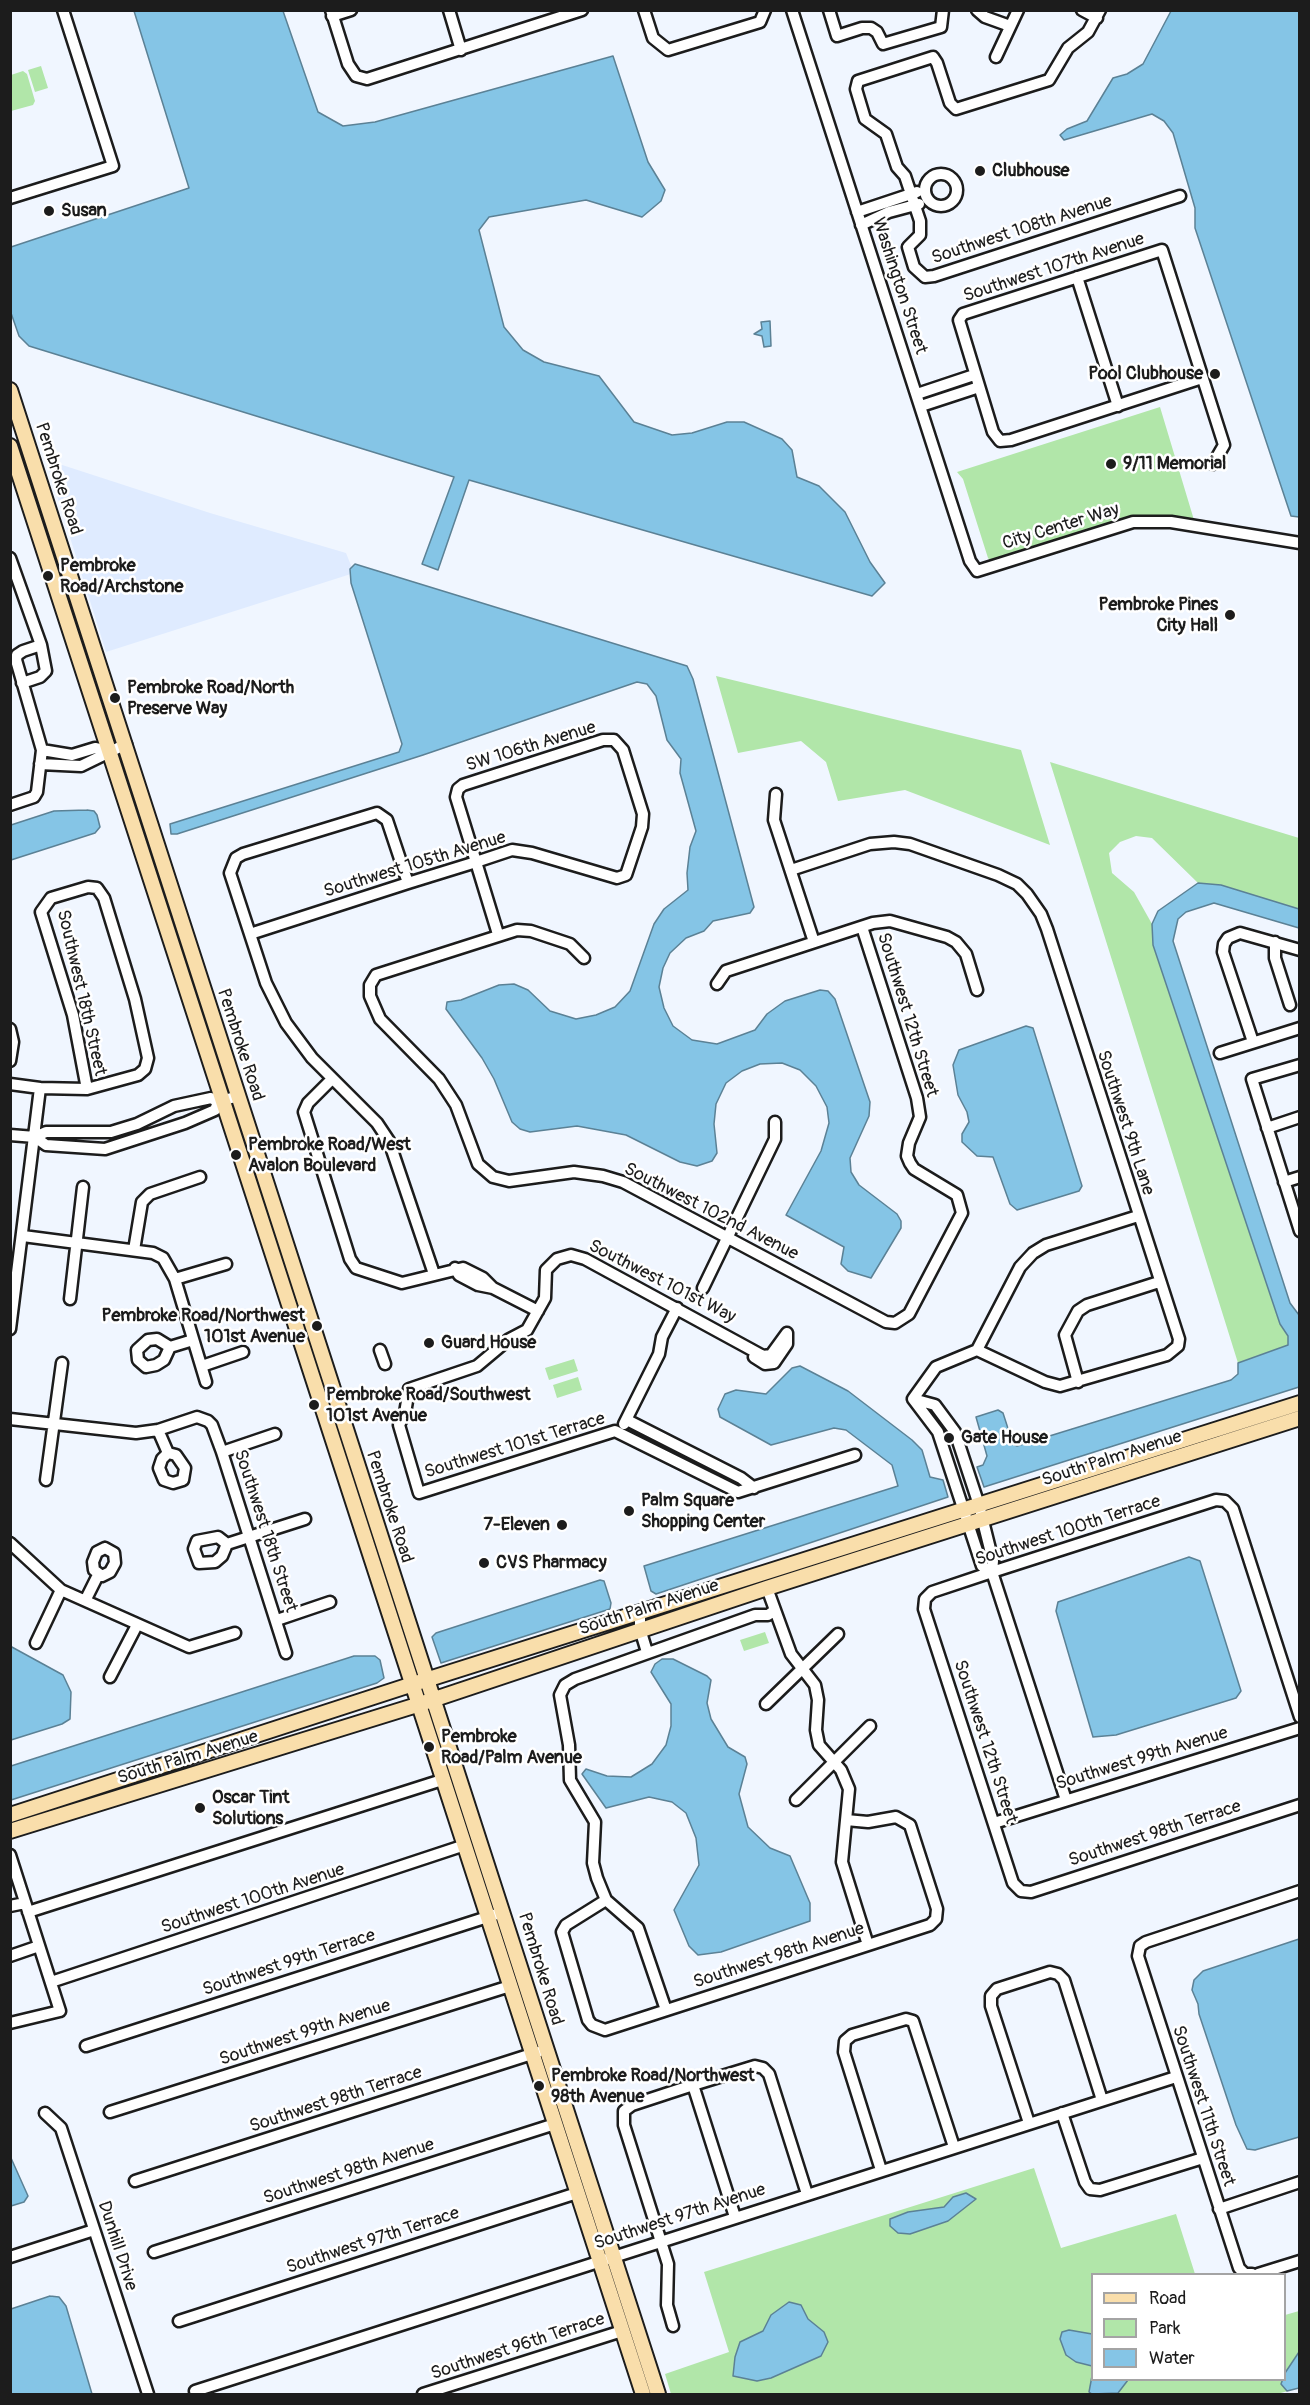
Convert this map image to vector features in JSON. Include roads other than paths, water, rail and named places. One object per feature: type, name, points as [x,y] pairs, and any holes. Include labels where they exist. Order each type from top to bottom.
[{"type":"main road","name":"Pembroke Road","points":[[10,390],[658,2394]]},
{"type":"main road","name":"Pembroke Road","points":[[13,452],[220,1101],[313,1380],[410,1685],[489,1916],[643,2394]]},
{"type":"main road","points":[[13,452],[31,454]]},
{"type":"main road","name":"South Palm Avenue","points":[[10,1832],[433,1700],[767,1588],[966,1517],[979,1505],[1299,1403]]},
{"type":"main road","name":"South Palm Avenue","points":[[10,1815],[640,1613],[966,1517],[982,1520],[1299,1418]]},
{"type":"street","points":[[10,198],[113,166],[63,10]]},
{"type":"street","points":[[351,10],[332,13],[348,64],[356,76],[367,79],[582,10]]},
{"type":"street","points":[[449,10],[461,50]]},
{"type":"street","points":[[644,10],[653,38],[662,48],[676,49],[760,22],[764,13]]},
{"type":"street","name":"Washington Street","points":[[792,10],[970,561],[977,571]]},
{"type":"street","points":[[829,10],[837,36],[862,28],[871,28],[877,32],[883,44],[941,27],[943,10]]},
{"type":"street","points":[[977,10],[985,17],[1010,26]]},
{"type":"street","points":[[996,57],[1018,10]]},
{"type":"street","points":[[857,212],[886,210],[908,212],[913,202],[905,176],[897,167],[886,134],[865,119],[856,89],[858,81],[933,57],[950,103],[956,109],[1049,80],[1071,43],[1088,32],[1098,14],[1082,10]]},
{"type":"street","points":[[861,225],[886,210],[927,195]]},
{"type":"street","name":"Southwest 108th Avenue","points":[[913,202],[921,230],[908,247],[916,272],[930,277],[1180,196]]},
{"type":"street","name":"Southwest 107th Avenue","points":[[975,375],[959,320],[963,314],[1162,250],[1202,378]]},
{"type":"street","points":[[1077,277],[1118,406]]},
{"type":"street","points":[[917,394],[975,375],[997,439],[1004,442],[1202,378],[1224,445],[1213,464]]},
{"type":"street","points":[[953,382],[956,394]]},
{"type":"street","points":[[921,406],[979,387]]},
{"type":"street","name":"City Center Way","points":[[977,571],[1133,522],[1172,522],[1299,543]]},
{"type":"street","points":[[10,558],[41,645],[46,671],[40,677],[22,682]]},
{"type":"street","points":[[10,805],[34,797],[37,792],[42,750],[16,660],[17,655],[41,645]]},
{"type":"street","name":"SW 106th Avenue","points":[[476,862],[456,797],[458,789],[463,785],[592,744],[614,740],[623,750],[643,814],[642,827],[626,875]]},
{"type":"street","points":[[40,764],[64,767],[91,763],[109,751],[126,744]]},
{"type":"street","points":[[42,750],[72,755],[95,748],[109,751]]},
{"type":"street","points":[[64,767],[65,754]]},
{"type":"street","points":[[776,794],[774,820],[814,942]]},
{"type":"street","points":[[408,883],[387,820],[377,813],[243,854],[232,864],[230,873],[266,983],[286,1023],[312,1058],[376,1123],[389,1141],[434,1274]]},
{"type":"street","name":"Southwest 9th Lane","points":[[791,870],[870,844],[894,842],[910,844],[999,875],[1017,884],[1034,903],[1047,929],[1179,1339],[1178,1346],[1173,1352],[1078,1382]]},
{"type":"street","name":"Southwest 105th Avenue","points":[[250,934],[512,850],[523,851],[617,878],[626,875]]},
{"type":"street","points":[[476,862],[498,934],[518,930],[531,931],[570,944],[584,958]]},
{"type":"street","name":"Southwest 18th Street","points":[[88,886],[97,888],[104,898],[135,999],[148,1058],[145,1069],[138,1075],[87,1089],[73,1015],[41,912],[51,898],[88,886]]},
{"type":"street","points":[[717,984],[726,970],[884,921],[899,922],[952,939],[966,954],[977,990]]},
{"type":"street","name":"Southwest 12th Street","points":[[862,927],[917,1098],[920,1117],[909,1143],[907,1156],[914,1169],[957,1195],[963,1213],[904,1320]]},
{"type":"street","points":[[1252,1042],[1223,952],[1224,944],[1231,936],[1243,933],[1299,950]]},
{"type":"street","name":"Southwest 102nd Avenue","points":[[498,934],[387,970],[372,979],[370,996],[380,1019],[439,1079],[456,1106],[478,1164],[493,1178],[509,1181],[560,1172],[603,1176],[623,1182],[886,1322],[904,1320]]},
{"type":"street","points":[[1275,942],[1275,958],[1290,1005]]},
{"type":"street","points":[[1220,1053],[1299,1028]]},
{"type":"street","points":[[10,1029],[13,1042],[10,1061]]},
{"type":"street","points":[[1299,1065],[1252,1079],[1299,1230]]},
{"type":"street","points":[[332,1079],[308,1103],[304,1112],[350,1259],[356,1268],[365,1273],[402,1282],[455,1268],[474,1272],[493,1288],[538,1311]]},
{"type":"street","points":[[10,1084],[40,1088],[87,1089]]},
{"type":"street","points":[[10,1329],[40,1088]]},
{"type":"street","points":[[10,1135],[35,1137],[46,1132],[111,1132],[136,1124],[174,1106],[211,1098],[220,1101],[238,1096]]},
{"type":"street","points":[[35,1137],[46,1145],[89,1150],[114,1147],[141,1140],[215,1110],[220,1101]]},
{"type":"street","points":[[1267,1128],[1299,1117]]},
{"type":"street","points":[[703,1288],[775,1139],[775,1122]]},
{"type":"street","points":[[111,1132],[114,1147]]},
{"type":"street","points":[[1284,1182],[1299,1177]]},
{"type":"street","points":[[134,1250],[142,1202],[150,1194],[200,1178]]},
{"type":"street","points":[[70,1299],[83,1187]]},
{"type":"street","points":[[914,1399],[936,1367],[977,1350],[1020,1267],[1033,1253],[1046,1245],[1138,1216]]},
{"type":"street","points":[[23,1236],[134,1250],[153,1253],[163,1258],[175,1279],[206,1382]]},
{"type":"street","name":"Southwest 101st Way","points":[[419,1493],[399,1425],[405,1413],[408,1389],[477,1365],[508,1340],[527,1330],[546,1294],[546,1270],[557,1259],[571,1255],[585,1259],[750,1349]]},
{"type":"street","points":[[175,1279],[226,1264]]},
{"type":"street","points":[[977,1350],[1045,1382],[1060,1386],[1078,1382],[1065,1335],[1071,1320],[1087,1305],[1160,1282]]},
{"type":"street","points":[[627,1419],[659,1354],[662,1337],[677,1308]]},
{"type":"street","points":[[170,1347],[193,1340]]},
{"type":"street","points":[[380,1350],[385,1364]]},
{"type":"street","points":[[202,1366],[243,1352]]},
{"type":"street","points":[[46,1480],[62,1363]]},
{"type":"street","points":[[313,1380],[327,1375]]},
{"type":"street","points":[[914,1399],[935,1405],[951,1425],[979,1505],[993,1561],[992,1572],[1066,1800]]},
{"type":"street","points":[[914,1399],[939,1432],[982,1566],[992,1572]]},
{"type":"street","name":"Southwest 18th Street","points":[[158,1430],[197,1417],[212,1425],[250,1536],[286,1653]]},
{"type":"street","points":[[10,1419],[136,1433],[158,1430],[168,1453]]},
{"type":"street","name":"Southwest 101st Terrace","points":[[620,1432],[627,1419],[741,1478],[754,1488]]},
{"type":"street","points":[[939,1432],[951,1425]]},
{"type":"street","name":"Southwest 101st Terrace","points":[[419,1493],[615,1431],[738,1492],[855,1455]]},
{"type":"street","points":[[222,1452],[275,1434]]},
{"type":"street","name":"Southwest 100th Terrace","points":[[924,1599],[932,1592],[992,1572],[1216,1500],[1225,1501],[1233,1509],[1299,1717]]},
{"type":"street","points":[[226,1544],[305,1519]]},
{"type":"street","points":[[10,1544],[61,1590],[86,1599],[137,1625],[189,1647],[235,1633]]},
{"type":"street","points":[[86,1599],[98,1575]]},
{"type":"street","points":[[767,1588],[791,1654],[815,1685],[817,1693],[816,1730],[819,1745],[844,1775],[849,1789],[842,1862],[868,1945]]},
{"type":"street","points":[[36,1643],[61,1590]]},
{"type":"street","name":"Southwest 12th Street","points":[[924,1599],[924,1609],[1013,1883],[1021,1891]]},
{"type":"street","points":[[277,1620],[330,1602]]},
{"type":"street","points":[[666,2010],[638,1928],[606,1900],[592,1863],[595,1822],[573,1788],[568,1772],[569,1744],[560,1695],[565,1685],[574,1679],[754,1615],[768,1615],[775,1610]]},
{"type":"street","points":[[640,1613],[652,1651]]},
{"type":"street","points":[[110,1677],[137,1625]]},
{"type":"street","points":[[766,1704],[838,1634]]},
{"type":"street","points":[[796,1800],[870,1726]]},
{"type":"street","name":"Southwest 99th Avenue","points":[[994,1823],[1299,1728]]},
{"type":"street","points":[[10,1906],[26,1907],[442,1780]]},
{"type":"street","name":"Southwest 98th Terrace","points":[[1021,1891],[1031,1892],[1299,1805]]},
{"type":"street","name":"Southwest 98th Avenue","points":[[606,1900],[566,1925],[562,1932],[562,1940],[588,2020],[592,2025],[605,2030],[927,1927],[936,1919],[937,1909],[912,1831],[906,1820],[896,1817],[868,1822],[846,1820]]},
{"type":"street","name":"Southwest 100th Avenue","points":[[51,1982],[465,1845]]},
{"type":"street","points":[[10,1855],[60,2011],[12,2019]]},
{"type":"street","name":"Southwest 11th Street","points":[[1246,2273],[1239,2268],[1138,1956],[1140,1946],[1146,1942],[1299,1891]]},
{"type":"street","name":"Southwest 99th Terrace","points":[[86,2046],[503,1912]]},
{"type":"street","points":[[10,1956],[39,1946]]},
{"type":"street","points":[[1029,2123],[991,2006],[991,1996],[997,1989],[1050,1972],[1058,1974],[1064,1980],[1102,2100]]},
{"type":"street","name":"Southwest 99th Avenue","points":[[110,2112],[510,1986]]},
{"type":"street","points":[[880,2170],[844,2052],[845,2042],[852,2035],[906,2019],[914,2021],[954,2147]]},
{"type":"street","name":"Southwest 98th Terrace","points":[[135,2181],[547,2049]]},
{"type":"street","points":[[673,2326],[667,2305],[669,2264],[624,2125],[624,2111],[632,2105],[693,2085],[755,2066],[763,2068],[770,2074],[807,2194]]},
{"type":"street","name":"Southwest 97th Avenue","points":[[195,2391],[1176,2077]]},
{"type":"street","points":[[693,2085],[735,2217]]},
{"type":"street","name":"Dunhill Drive","points":[[45,2113],[61,2128],[148,2394]]},
{"type":"street","points":[[1062,2113],[1084,2182],[1090,2188],[1100,2190],[1203,2158]]},
{"type":"street","name":"Southwest 98th Avenue","points":[[154,2252],[555,2124]]},
{"type":"street","points":[[1219,2209],[1299,2182]]},
{"type":"street","name":"Southwest 97th Terrace","points":[[179,2321],[577,2193]]},
{"type":"street","points":[[10,2257],[94,2230]]},
{"type":"street","points":[[1261,2273],[1299,2261]]},
{"type":"street","name":"Southwest 96th Terrace","points":[[423,2394],[622,2331]]},
{"type":"water","points":[[134,11],[283,11],[318,112],[343,126],[375,122],[613,56],[648,162],[665,190],[661,201],[642,217],[586,200],[489,217],[479,230],[504,327],[523,350],[544,362],[599,376],[634,422],[672,435],[692,433],[727,422],[744,422],[782,439],[792,450],[797,477],[819,486],[845,512],[870,562],[885,583],[872,596],[469,480],[438,570],[422,564],[454,477],[29,346],[19,336],[11,313],[11,247],[189,188]]},
{"type":"water","points":[[1171,11],[1299,11],[1299,517],[1291,516],[1195,228],[1195,208],[1173,133],[1164,121],[1152,114],[1064,140],[1060,135],[1067,129],[1087,121],[1113,78],[1127,74],[1143,64]]},
{"type":"water","points":[[770,321],[771,346],[764,347],[762,336],[754,334],[762,329],[761,322]]},
{"type":"water","points":[[355,564],[687,666],[693,679],[754,907],[750,913],[713,921],[704,931],[686,938],[670,953],[663,968],[659,987],[664,1008],[673,1026],[692,1040],[717,1044],[755,1030],[767,1014],[785,1001],[820,990],[828,991],[835,999],[870,1102],[869,1116],[850,1158],[851,1172],[859,1185],[897,1214],[901,1221],[901,1228],[871,1278],[848,1271],[841,1264],[844,1247],[786,1215],[821,1151],[829,1123],[827,1107],[816,1086],[800,1070],[782,1063],[760,1064],[742,1071],[726,1083],[716,1104],[714,1124],[717,1153],[712,1161],[697,1166],[680,1162],[626,1135],[577,1126],[530,1132],[520,1129],[512,1122],[494,1079],[482,1058],[446,1009],[447,1002],[461,1000],[499,985],[514,984],[528,990],[550,1011],[576,1019],[596,1015],[615,1007],[630,991],[654,924],[664,909],[688,890],[690,847],[696,831],[680,773],[681,759],[667,740],[656,696],[647,684],[637,682],[423,755],[171,834],[170,824],[399,752],[402,744],[351,583],[350,569]]},
{"type":"water","points":[[54,811],[94,811],[97,815],[100,827],[95,833],[11,860],[11,825]]},
{"type":"water","points":[[1198,883],[1221,885],[1299,909],[1299,928],[1214,903],[1186,912],[1178,919],[1173,941],[1290,1303],[1299,1315],[1299,1387],[984,1487],[977,1467],[983,1465],[987,1456],[976,1417],[998,1410],[1003,1413],[1013,1444],[1017,1446],[1231,1380],[1238,1374],[1238,1363],[1288,1345],[1288,1336],[1280,1324],[1153,945],[1152,924],[1158,911]]},
{"type":"water","points":[[1026,1026],[1033,1028],[1082,1186],[1079,1191],[1017,1210],[1010,1204],[993,1157],[977,1156],[962,1142],[962,1134],[969,1122],[967,1112],[958,1095],[953,1065],[959,1050]]},
{"type":"water","points":[[800,1366],[848,1391],[912,1440],[922,1450],[930,1477],[943,1480],[948,1497],[656,1594],[651,1591],[644,1566],[898,1486],[892,1465],[846,1430],[834,1428],[771,1445],[720,1417],[718,1409],[725,1394],[736,1390],[766,1394],[792,1368]]},
{"type":"water","points":[[1189,1557],[1200,1561],[1241,1691],[1236,1698],[1116,1735],[1093,1737],[1056,1611],[1058,1602]]},
{"type":"water","points":[[600,1580],[604,1581],[611,1603],[610,1609],[441,1663],[432,1637],[436,1633]]},
{"type":"water","points":[[10,1646],[63,1675],[71,1692],[70,1719],[62,1724],[11,1740]]},
{"type":"water","points":[[354,1656],[375,1656],[380,1660],[384,1678],[377,1683],[11,1800],[11,1766]]},
{"type":"water","points":[[662,1659],[673,1659],[711,1680],[707,1703],[711,1719],[728,1747],[745,1757],[747,1764],[739,1794],[748,1827],[770,1848],[790,1856],[810,1903],[810,1921],[721,1952],[698,1955],[689,1946],[674,1910],[699,1865],[696,1838],[686,1813],[672,1802],[649,1797],[606,1808],[582,1774],[586,1769],[607,1776],[631,1777],[652,1764],[666,1745],[671,1726],[671,1704],[651,1672],[655,1664]]},
{"type":"water","points":[[1299,1939],[1299,2137],[1255,2150],[1247,2149],[1236,2125],[1199,2014],[1198,2004],[1192,1990],[1194,1980],[1203,1971]]},
{"type":"water","points":[[11,2158],[28,2196],[24,2202],[11,2206]]},
{"type":"water","points":[[966,2193],[976,2199],[948,2221],[910,2234],[898,2233],[890,2226],[890,2219],[908,2212],[944,2207],[953,2197]]},
{"type":"water","points":[[50,2296],[59,2297],[66,2306],[92,2394],[11,2394],[11,2309]]},
{"type":"water","points":[[789,2302],[801,2305],[808,2319],[824,2332],[828,2342],[821,2356],[771,2378],[757,2381],[733,2376],[735,2357],[740,2342],[763,2331],[771,2315]]},
{"type":"water","points":[[1069,2330],[1091,2334],[1091,2366],[1076,2362],[1066,2355],[1060,2339],[1062,2332]]},
{"type":"water","points":[[1299,2352],[1299,2388],[1287,2391],[1281,2384],[1282,2381],[1286,2381],[1286,2372]]},
{"type":"water","points":[[1091,2381],[1127,2381],[1118,2393],[1092,2394],[1089,2392]]},
{"type":"place","name":"Clubhouse","points":[[980,171]]},
{"type":"place","name":"Susan","points":[[49,211]]},
{"type":"place","name":"Pool Clubhouse","points":[[1215,374]]},
{"type":"place","name":"9/11 Memorial","points":[[1111,464]]},
{"type":"place","name":"Pembroke Road/Archstone","points":[[48,576]]},
{"type":"place","name":"Pembroke Pines City Hall","points":[[1230,615]]},
{"type":"place","name":"Pembroke Road/North Preserve Way","points":[[115,698]]},
{"type":"place","name":"Pembroke Road/West Avalon Boulevard","points":[[236,1155]]},
{"type":"place","name":"Pembroke Road/Northwest 101st Avenue","points":[[317,1326]]},
{"type":"place","name":"Guard House","points":[[429,1343]]},
{"type":"place","name":"Pembroke Road/Southwest 101st Avenue","points":[[314,1405]]},
{"type":"place","name":"Gate House","points":[[949,1438]]},
{"type":"place","name":"Palm Square Shopping Center","points":[[629,1511]]},
{"type":"place","name":"7-Eleven","points":[[562,1525]]},
{"type":"place","name":"CVS Pharmacy","points":[[484,1563]]},
{"type":"place","name":"Pembroke Road/Palm Avenue","points":[[429,1747]]},
{"type":"place","name":"Oscar Tint Solutions","points":[[200,1808]]},
{"type":"place","name":"Pembroke Road/Northwest 98th Avenue","points":[[539,2086]]}]
